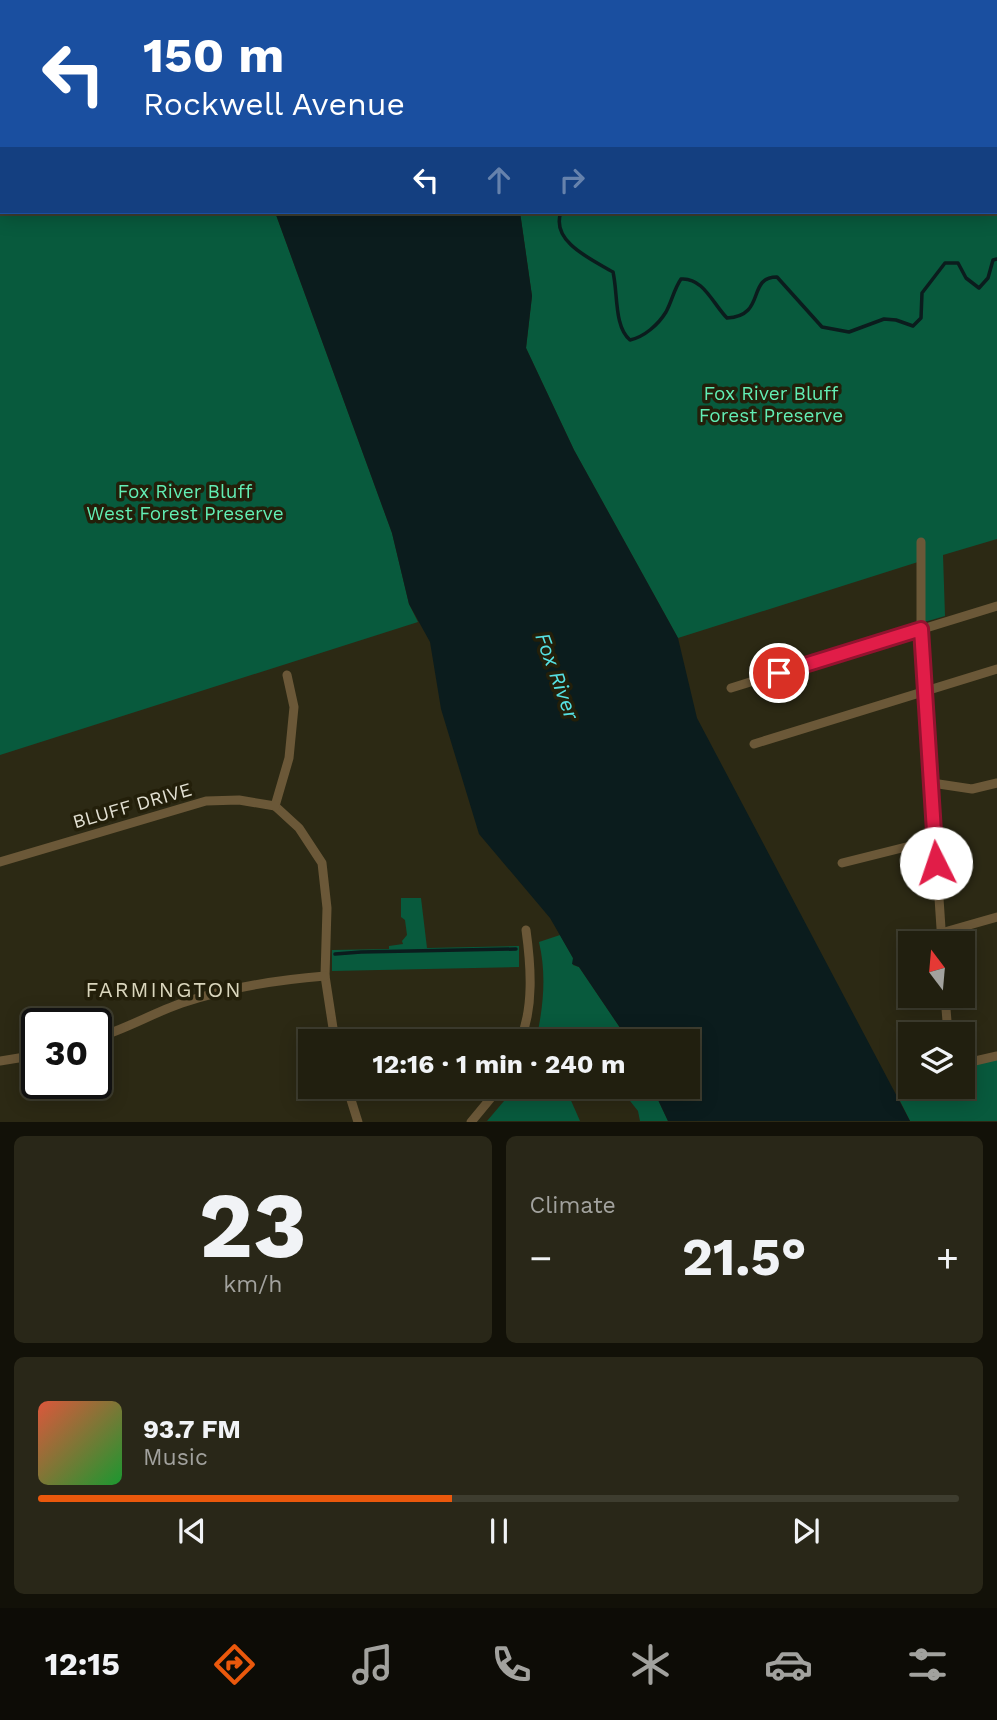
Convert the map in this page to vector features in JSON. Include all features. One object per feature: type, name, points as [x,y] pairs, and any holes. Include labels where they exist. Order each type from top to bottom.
[{"type":"street","points":[[921,542],[921,629],[940,931]]},
{"type":"street","points":[[731,688],[997,606]]},
{"type":"street","points":[[754,744],[997,669]]},
{"type":"street","points":[[287,675],[294,707],[289,758],[275,806],[299,828],[323,863],[327,908],[325,976],[333,1029]]},
{"type":"street","points":[[932,783],[972,789],[997,783]]},
{"type":"street","name":"BLUFF DRIVE","points":[[0,862],[206,801],[239,800],[275,806]]},
{"type":"street","points":[[842,863],[934,840]]},
{"type":"street","points":[[960,931],[997,917]]},
{"type":"street","points":[[523,1029],[531,973],[526,930]]},
{"type":"street","points":[[112,1031],[179,1004],[219,992],[276,981],[325,976]]},
{"type":"street","points":[[975,1061],[997,1056]]},
{"type":"street","points":[[0,1061],[21,1058]]},
{"type":"street","points":[[351,1099],[358,1122]]},
{"type":"street","points":[[471,1122],[490,1099]]},
{"type":"green space","name":"Fox River Bluff West Forest Preserve","points":[[0,214],[276,214],[392,533],[409,604],[418,622],[0,755]]},
{"type":"green space","name":"Fox River Bluff Forest Preserve","points":[[520,214],[997,214],[997,539],[943,555],[945,616],[918,624],[918,562],[678,638],[574,450],[526,348],[532,296]]},
{"type":"green space","points":[[401,898],[421,898],[427,948],[519,946],[519,967],[332,971],[332,950],[389,949],[389,946],[403,944],[402,941],[407,935],[405,920],[401,917]]},
{"type":"green space","points":[[560,935],[573,958],[573,965],[579,967],[621,1029],[538,1029],[543,992],[539,942]]},
{"type":"green space","points":[[997,1057],[997,1121],[910,1121],[899,1099],[975,1099],[975,1064]]},
{"type":"green space","points":[[506,1099],[570,1099],[580,1121],[487,1121]]},
{"type":"green space","points":[[628,1099],[658,1099],[668,1121],[640,1121],[638,1111]]},
{"type":"water","name":"Fox River","points":[[276,214],[520,214],[532,296],[526,348],[574,450],[678,638],[697,718],[910,1121],[668,1121],[658,1099],[700,1099],[700,1029],[621,1029],[579,967],[572,964],[573,958],[550,918],[479,834],[441,709],[430,642],[409,604],[392,533]]},
{"type":"waterway","points":[[561,214],[559,223],[567,241],[585,256],[613,272],[621,327],[630,340],[650,330],[659,321],[681,279],[696,282],[702,287],[727,318],[747,311],[762,283],[777,277],[822,327],[849,332],[884,319],[913,326],[921,318],[922,293],[945,263],[958,263],[966,278],[979,288],[988,278],[993,260],[997,259]]},
{"type":"waterway","points":[[335,954],[516,949]]},
{"type":"district","name":"FARMINGTON","points":[[164,990]]},
{"type":"route","points":[[779,673],[921,629],[936,863]]}]
